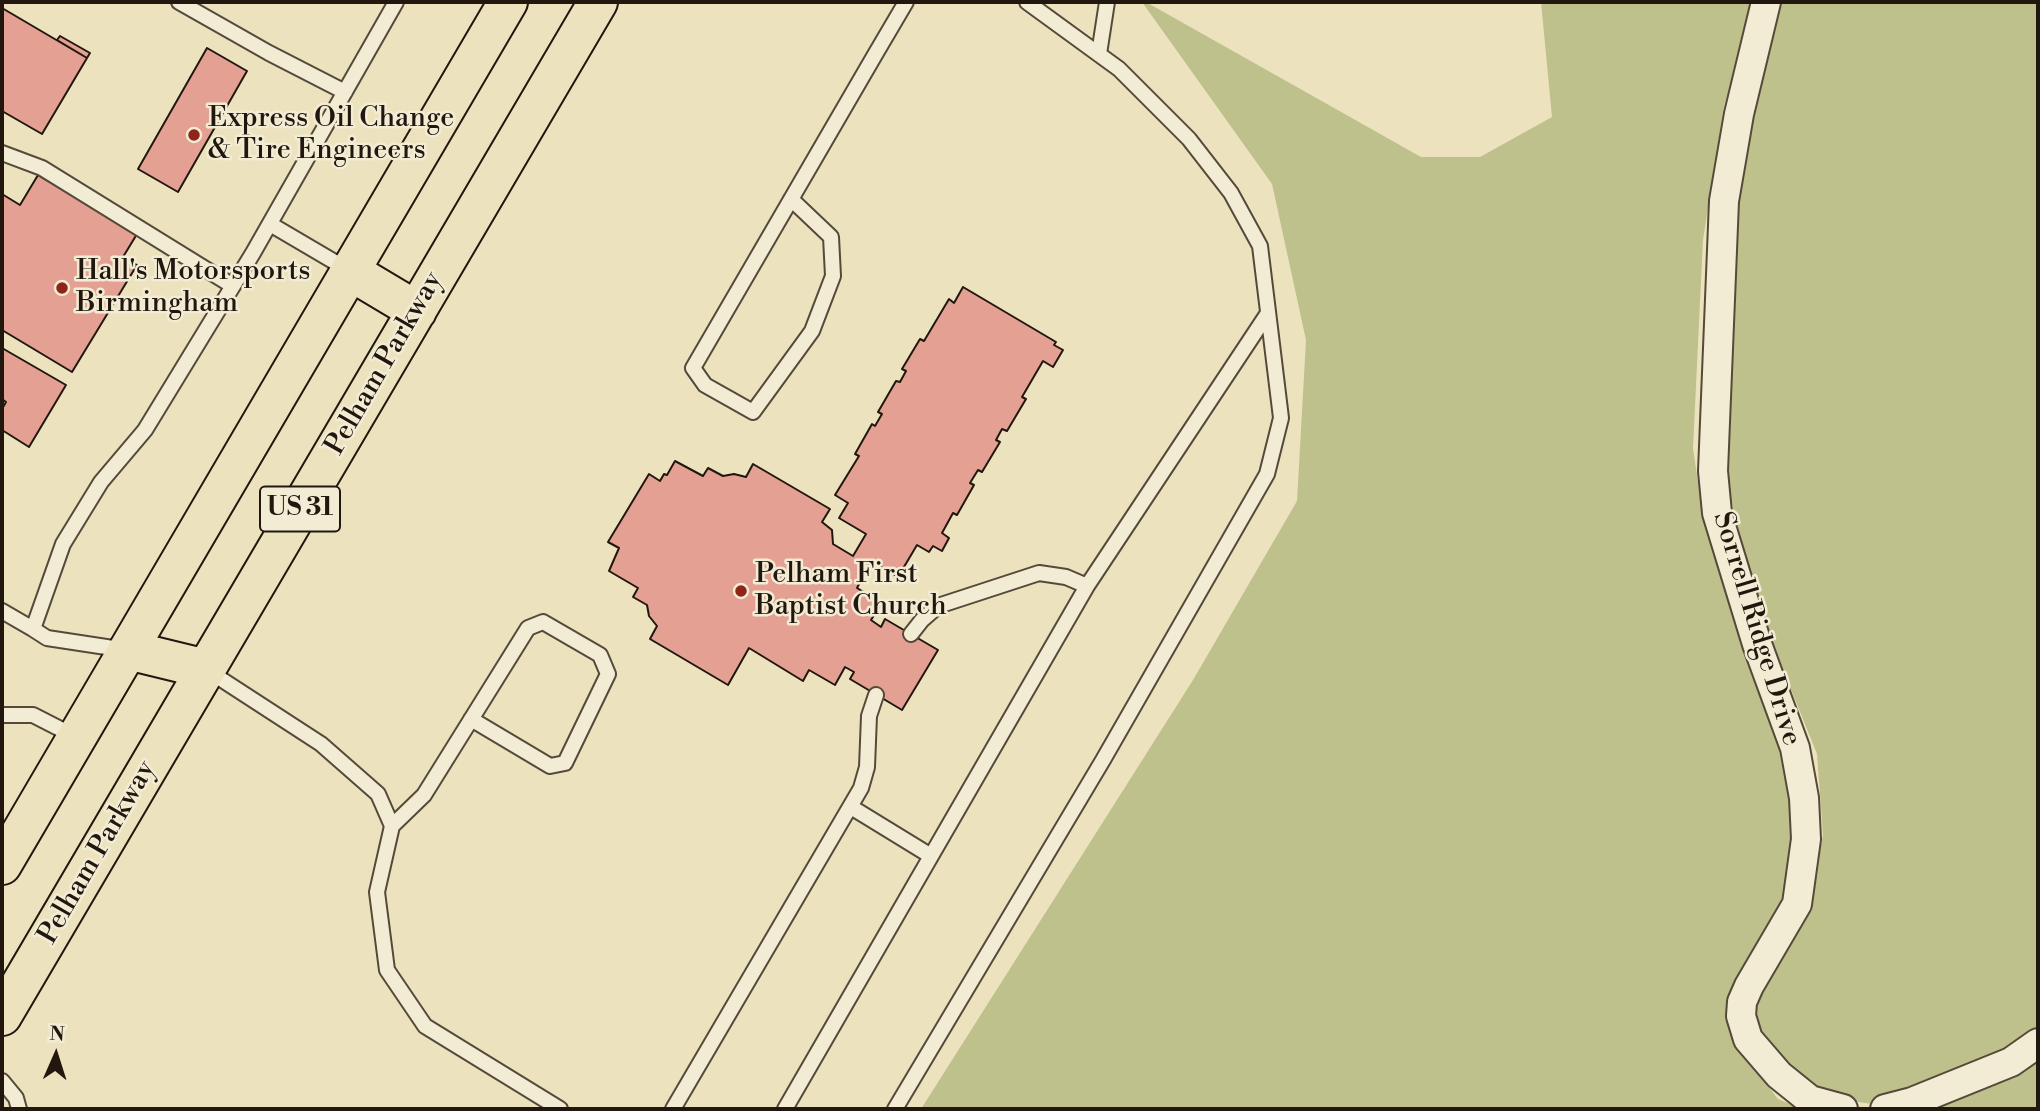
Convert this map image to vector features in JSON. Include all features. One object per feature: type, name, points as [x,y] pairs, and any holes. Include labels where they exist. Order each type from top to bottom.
[{"type":"main road","name":"US 31","points":[[2,865],[508,2]]},
{"type":"main road","name":"Pelham Parkway","points":[[2,1016],[598,2]]},
{"type":"main road","points":[[350,271],[416,311]]},
{"type":"main road","points":[[128,650],[206,669]]},
{"type":"street","name":"Sorrell Ridge Drive","points":[[1766,2],[1739,114],[1724,201],[1713,471],[1717,513],[1757,644],[1795,748],[1804,798],[1806,839],[1797,904],[1749,986],[1742,1002],[1741,1016],[1748,1039],[1779,1075],[1810,1100],[1843,1109]]},
{"type":"street","points":[[1885,1109],[1912,1102],[2011,1062],[2038,1043]]},
{"type":"lane","points":[[179,2],[345,92]]},
{"type":"lane","points":[[33,629],[62,544],[101,482],[145,430],[270,224],[396,2]]},
{"type":"lane","points":[[791,199],[831,237],[833,276],[812,331],[753,412],[705,385],[693,368],[791,199],[906,2]]},
{"type":"lane","points":[[895,1109],[1103,760],[1267,474],[1281,418],[1259,246],[1231,193],[1189,139],[1119,69],[1027,2]]},
{"type":"lane","points":[[1099,54],[1107,2]]},
{"type":"lane","points":[[2,153],[42,168],[233,286]]},
{"type":"lane","points":[[270,224],[350,271]]},
{"type":"lane","points":[[785,1109],[1087,586],[1268,313]]},
{"type":"lane","points":[[911,634],[938,606],[1039,573],[1066,578],[1087,586]]},
{"type":"lane","points":[[2,611],[47,638],[128,650]]},
{"type":"lane","points":[[471,719],[550,766],[565,763],[608,674],[600,655],[543,622],[528,628],[471,719],[424,795],[392,826],[377,892],[387,970],[425,1026],[560,1109]]},
{"type":"lane","points":[[206,669],[321,744],[378,794],[392,826]]},
{"type":"lane","points":[[673,1109],[862,788],[867,767],[869,716],[876,695]]},
{"type":"lane","points":[[2,715],[33,715],[77,737]]},
{"type":"lane","points":[[851,807],[931,856]]},
{"type":"lane","points":[[2,1081],[16,1098],[19,1109]]},
{"type":"green space","points":[[1142,2],[1421,157],[1480,157],[1552,117],[1541,2],[1754,2],[1724,106],[1703,240],[1693,448],[1703,517],[1743,643],[1786,760],[1792,832],[1788,883],[1778,915],[1734,985],[1729,1010],[1733,1041],[1778,1099],[1802,1109],[921,1109],[1193,680],[1297,501],[1306,340],[1272,184]]},
{"type":"green space","points":[[1782,2],[2038,2],[2038,1028],[2010,1049],[1872,1104],[1838,1099],[1813,1090],[1757,1037],[1751,1018],[1757,996],[1814,883],[1823,835],[1817,754],[1771,640],[1734,515],[1723,454],[1731,375],[1732,240],[1750,118]]},
{"type":"green space","points":[[2038,1060],[2038,1109],[1923,1109],[2021,1072]]},
{"type":"building","points":[[2,8],[87,58],[42,134],[2,111]]},
{"type":"building","points":[[60,36],[90,53],[87,58],[57,40]]},
{"type":"building","points":[[207,48],[247,71],[178,192],[138,169]]},
{"type":"building","name":"Hall's Motorsports Birmingham","points":[[38,175],[137,234],[123,257],[137,265],[72,372],[2,330],[2,194],[20,205]]},
{"type":"building","points":[[963,287],[1056,342],[1054,345],[1063,350],[1053,367],[1043,361],[1022,397],[1026,399],[1007,431],[1002,429],[996,440],[1000,442],[982,472],[978,470],[970,483],[974,485],[957,515],[953,513],[942,533],[949,538],[942,551],[933,546],[929,552],[917,545],[898,577],[871,561],[857,588],[882,603],[871,620],[881,627],[885,619],[938,650],[902,710],[850,679],[854,672],[845,667],[835,685],[809,670],[803,681],[749,648],[728,685],[650,639],[657,626],[649,616],[647,605],[633,597],[638,588],[609,571],[619,548],[608,542],[649,474],[660,481],[675,461],[703,476],[708,468],[723,476],[734,474],[746,477],[753,464],[830,509],[822,522],[832,530],[833,544],[853,556],[866,534],[839,518],[848,503],[835,495],[859,456],[855,454],[872,424],[875,426],[882,414],[878,412],[896,381],[900,382],[906,371],[902,369],[920,339],[924,341],[949,299],[954,303]]},
{"type":"building","points":[[2,348],[66,385],[29,447],[2,430],[2,409],[6,402],[2,399]]},
{"type":"place","name":"Express Oil Change & Tire Engineers","points":[[194,135]]},
{"type":"place","name":"Hall's Motorsports Birmingham","points":[[62,288]]},
{"type":"place","name":"Pelham First Baptist Church","points":[[741,591]]}]
